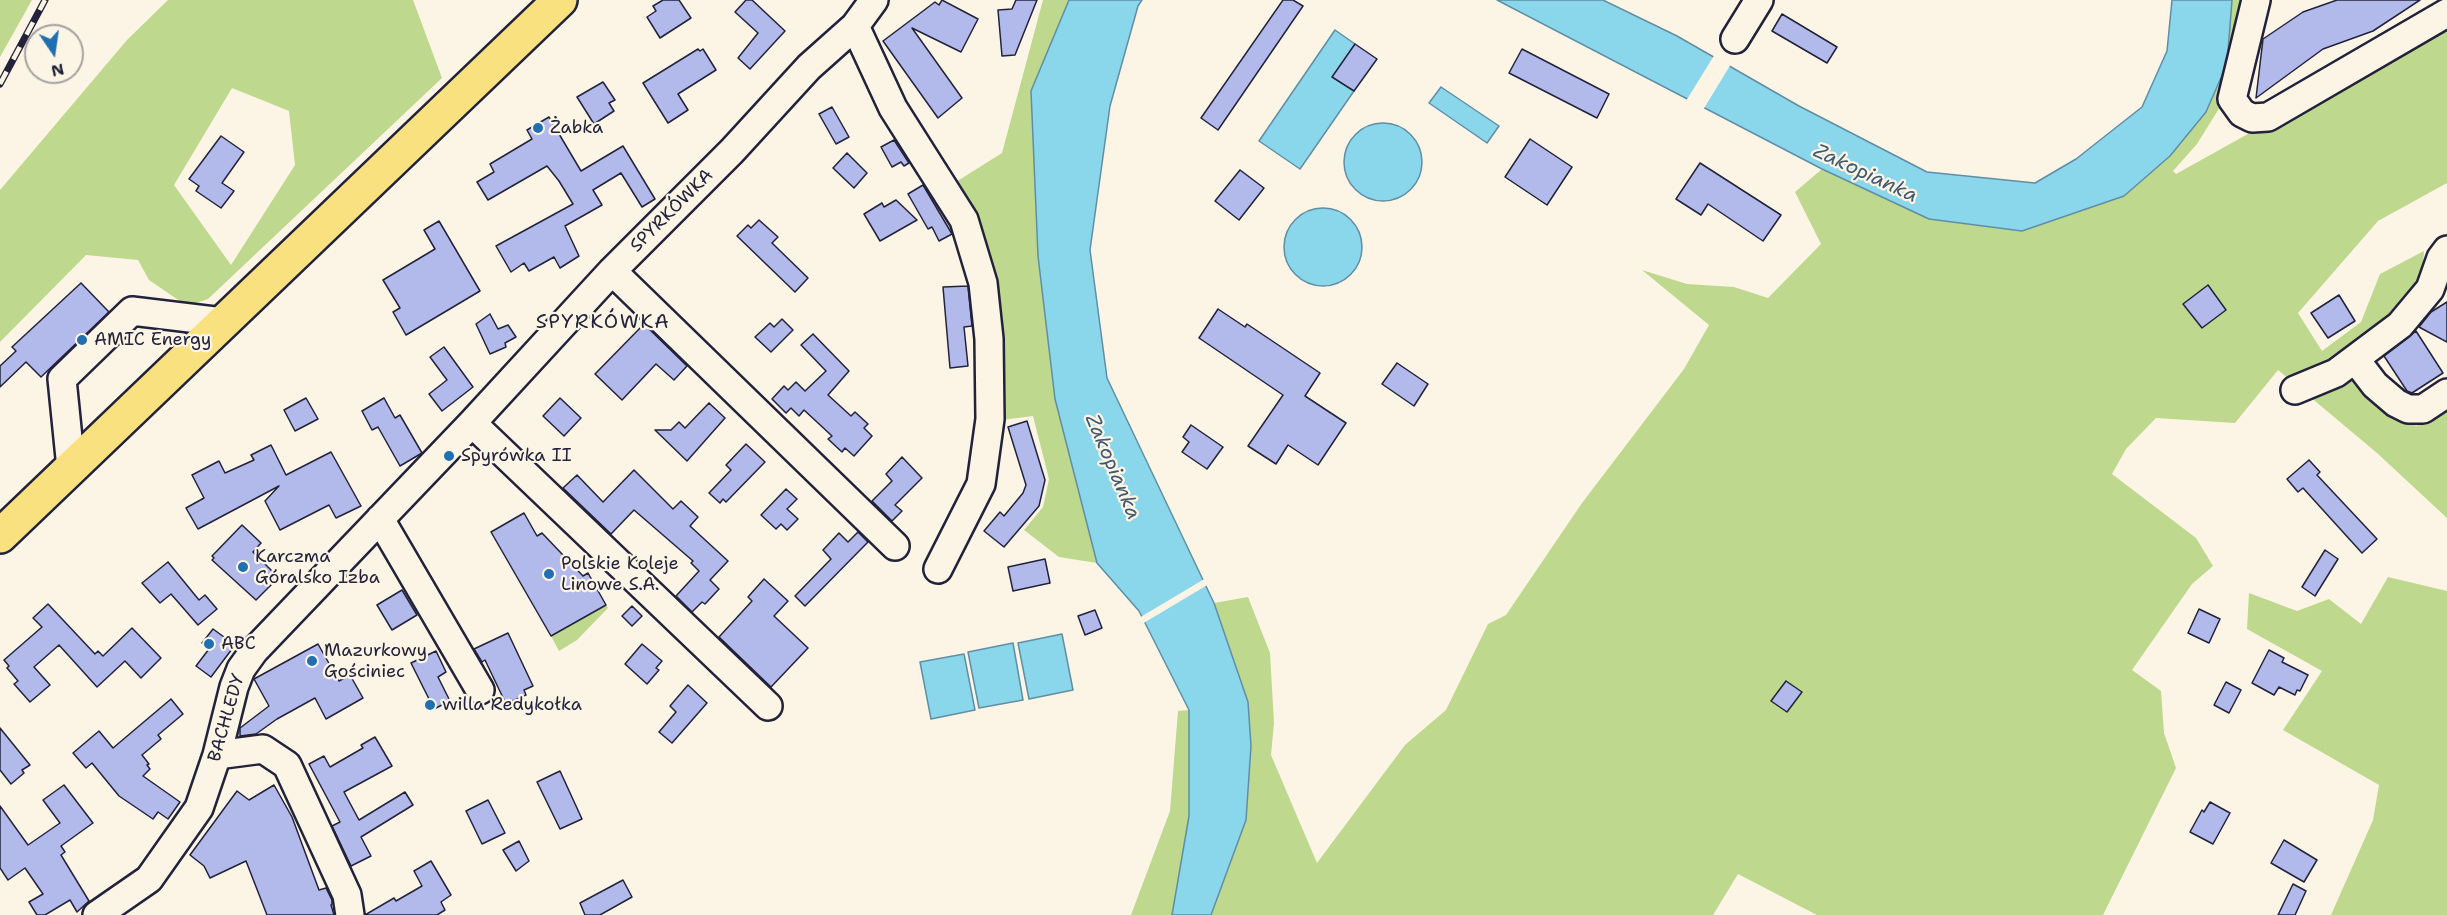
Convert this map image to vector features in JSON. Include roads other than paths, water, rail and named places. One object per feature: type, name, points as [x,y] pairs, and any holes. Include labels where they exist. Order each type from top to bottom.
[{"type":"main road","points":[[0,536],[348,205],[554,2]]},
{"type":"street","name":"SPYRKÓWKA","points":[[472,423],[612,271],[732,151],[809,67],[855,26],[874,0]]},
{"type":"street","points":[[1735,39],[1759,0]]},
{"type":"street","points":[[2256,0],[2232,99],[2242,113],[2252,118],[2268,117],[2447,13]]},
{"type":"street","points":[[855,26],[893,108],[964,220],[983,283],[989,339],[990,419],[981,484],[938,569]]},
{"type":"street","points":[[2295,390],[2336,373],[2400,325],[2430,289],[2441,258],[2447,250]]},
{"type":"street","points":[[612,271],[895,546]]},
{"type":"street","points":[[70,468],[62,379],[132,311],[223,322]]},
{"type":"street","points":[[2355,359],[2375,385],[2396,403],[2408,409],[2423,409],[2447,393]]},
{"type":"street","points":[[472,423],[768,706]]},
{"type":"street","name":"BACHLEDY","points":[[97,915],[149,879],[200,808],[241,669],[254,651],[472,423]]},
{"type":"street","points":[[380,519],[480,690]]},
{"type":"street","points":[[217,755],[262,749],[287,765],[347,895],[350,915]]},
{"type":"water","name":"Zakopianka","points":[[1069,0],[1142,0],[1138,6],[1110,106],[1090,250],[1107,378],[1214,603],[1248,702],[1251,746],[1246,820],[1211,915],[1172,915],[1189,816],[1189,710],[1139,611],[1097,563],[1055,399],[1038,256],[1031,91]]},
{"type":"water","name":"Zakopianka","points":[[1497,0],[1603,0],[1677,36],[1799,106],[1927,172],[2035,183],[2076,159],[2142,107],[2167,51],[2172,0],[2232,0],[2227,64],[2206,112],[2170,156],[2124,196],[2022,231],[1929,219],[1822,169]]},
{"type":"water","points":[[1335,30],[1355,44],[1333,77],[1354,91],[1300,169],[1259,141]]},
{"type":"water","points":[[1441,87],[1499,126],[1487,143],[1429,103]]},
{"type":"water","points":[[1383,123],[1398,126],[1415,140],[1422,162],[1419,177],[1405,194],[1383,201],[1368,198],[1351,184],[1344,162],[1347,147],[1361,130]]},
{"type":"water","points":[[1323,208],[1338,211],[1355,225],[1362,247],[1359,262],[1345,279],[1323,286],[1308,283],[1291,269],[1284,247],[1287,232],[1301,215]]},
{"type":"water","points":[[1062,634],[1073,690],[1029,699],[1018,643]]},
{"type":"water","points":[[1013,643],[1023,700],[979,708],[968,652]]},
{"type":"water","points":[[964,654],[975,710],[931,719],[920,662]]},
{"type":"railway","points":[[0,84],[45,0]]},
{"type":"place","name":"Żabka","points":[[538,128]]},
{"type":"place","name":"AMIC Energy","points":[[82,340]]},
{"type":"place","name":"Spyrówka II","points":[[449,456]]},
{"type":"place","name":"Karczma Góralsko Izba","points":[[243,567]]},
{"type":"place","name":"Polskie Koleje Linowe S.A.","points":[[549,574]]},
{"type":"place","name":"ABC","points":[[209,644]]},
{"type":"place","name":"Mazurkowy Gościniec","points":[[312,661]]},
{"type":"place","name":"willa Redykołka","points":[[430,705]]},
{"type":"district","name":"SPYRKÓWKA","points":[[603,323]]}]
